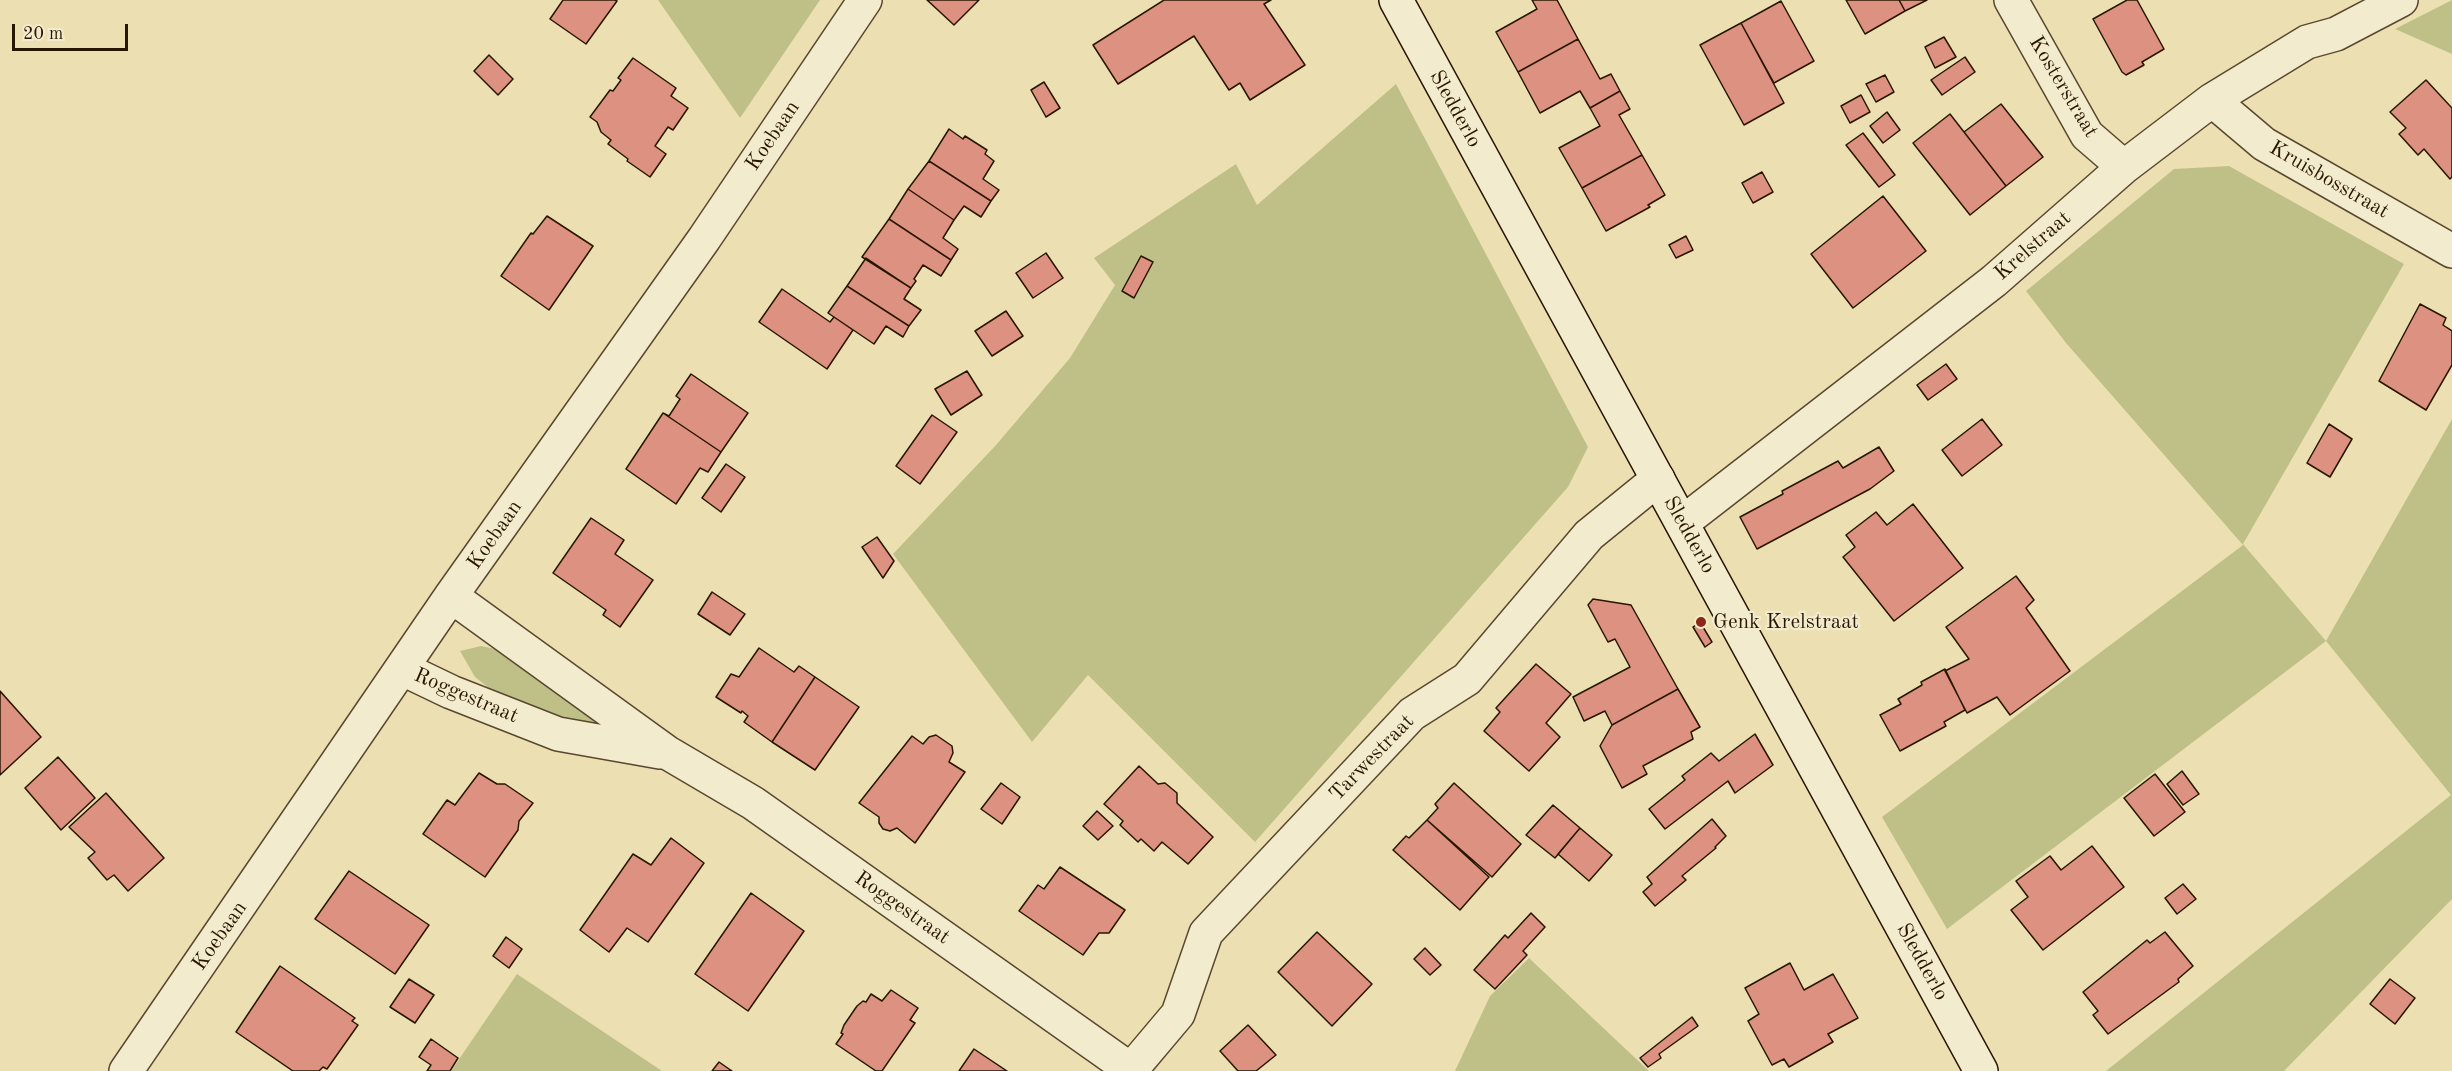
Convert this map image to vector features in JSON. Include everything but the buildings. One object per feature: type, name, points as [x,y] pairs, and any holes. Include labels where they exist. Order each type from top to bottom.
[{"type":"street","name":"Koebaan","points":[[126,1071],[451,596],[704,239],[865,0]]},
{"type":"street","name":"Sledderlo","points":[[1396,0],[1981,1071]]},
{"type":"street","name":"Kosterstraat","points":[[2011,0],[2087,135],[2124,167]]},
{"type":"street","name":"Krelstraat","points":[[1682,523],[1994,280],[2124,167],[2212,100],[2307,42],[2336,34],[2401,0]]},
{"type":"street","name":"Kruisbosstraat","points":[[2212,100],[2264,144],[2452,251]]},
{"type":"street","name":"Tarwestraat","points":[[1131,1070],[1178,1014],[1206,933],[1412,714],[1467,680],[1589,535],[1658,479]]},
{"type":"street","name":"Roggestraat","points":[[451,596],[668,753],[753,803],[1131,1070]]},
{"type":"street","name":"Roggestraat","points":[[403,669],[451,692],[558,734],[668,753]]},
{"type":"green space","points":[[658,0],[820,0],[740,118]]},
{"type":"green space","points":[[2452,0],[2452,54],[2395,29]]},
{"type":"green space","points":[[1396,84],[1588,447],[1568,487],[1255,842],[1088,675],[1032,742],[893,554],[996,445],[1070,358],[1115,285],[1094,258],[1236,164],[1257,205]]},
{"type":"green space","points":[[2229,166],[2404,264],[2243,544],[2326,641],[1947,929],[1882,817],[2243,545],[2066,343],[2026,291],[2174,169]]},
{"type":"green space","points":[[2452,419],[2452,899],[2284,1071],[2106,1071],[2451,795],[2326,641]]},
{"type":"green space","points":[[481,646],[500,650],[588,712],[596,722],[588,727],[504,700],[475,677],[460,651]]},
{"type":"green space","points":[[1529,958],[1649,1071],[1455,1071],[1490,996]]},
{"type":"green space","points":[[517,974],[662,1071],[451,1071]]},
{"type":"place","name":"Genk Krelstraat","points":[[1701,622]]}]
